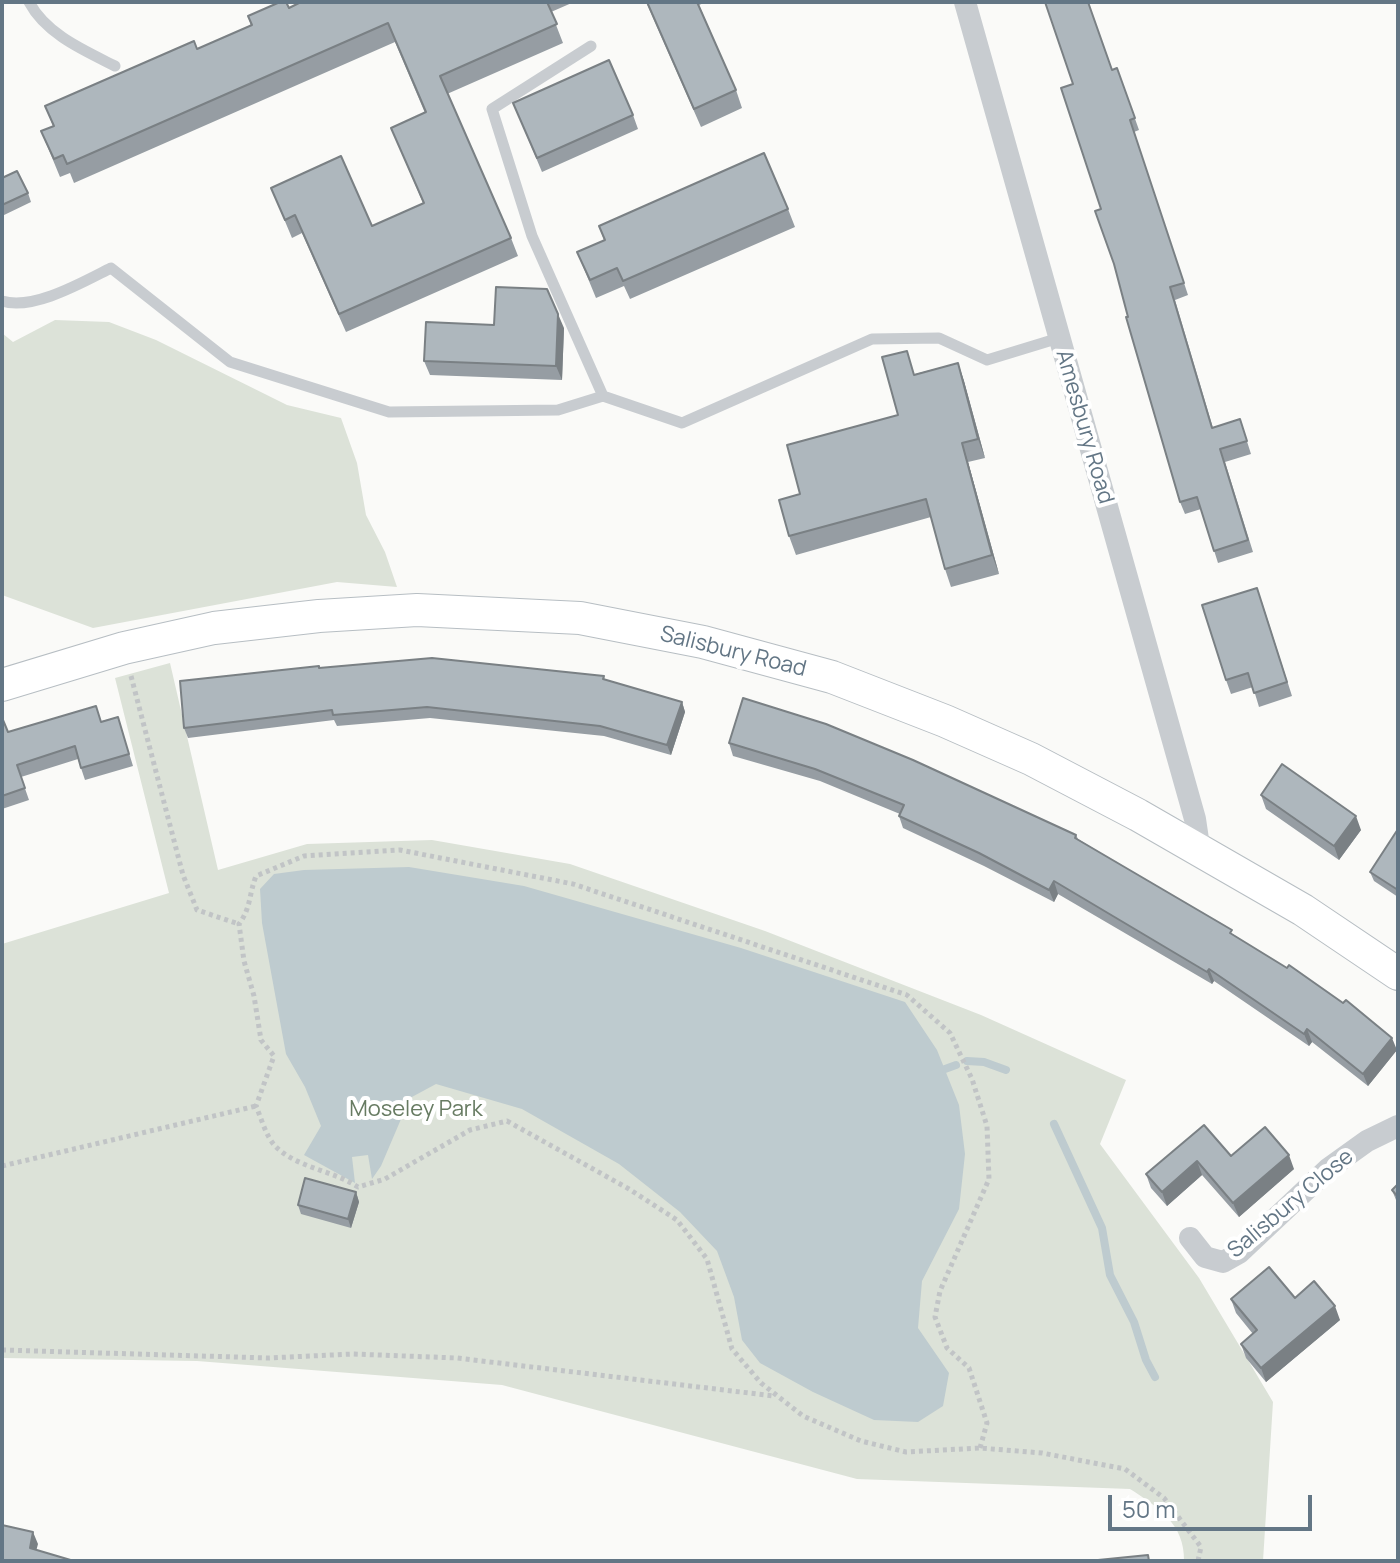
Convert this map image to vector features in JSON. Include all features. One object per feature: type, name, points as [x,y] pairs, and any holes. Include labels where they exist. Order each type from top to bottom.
[{"type":"main road","name":"Salisbury Road","points":[[2,685],[124,648],[214,628],[319,616],[417,610],[580,618],[703,642],[832,677],[1031,759],[1138,815],[1303,910],[1398,974]]},
{"type":"street","name":"Amesbury Road","points":[[965,2],[1195,819],[1200,853]]},
{"type":"street","name":"Salisbury Close","points":[[1190,1238],[1205,1257],[1223,1262],[1239,1253],[1328,1169],[1367,1141],[1398,1126]]},
{"type":"lane","points":[[29,2],[38,17],[75,46],[115,66]]},
{"type":"lane","points":[[591,46],[492,109],[532,236],[603,396]]},
{"type":"lane","points":[[2,301],[13,305],[60,293],[111,268],[230,362],[389,412],[558,410],[603,396],[682,423],[872,339],[939,338],[987,360],[1059,338]]},
{"type":"path","points":[[124,648],[183,875],[192,898],[197,910],[239,924]]},
{"type":"path","points":[[980,1448],[987,1423],[969,1368],[947,1348],[935,1317],[940,1291],[989,1179],[987,1126],[972,1079],[950,1033],[907,995],[573,884],[400,850],[304,856],[256,876],[250,893],[249,910],[239,924],[261,1040],[274,1056],[256,1106],[273,1144],[296,1162],[324,1170],[358,1187],[385,1179],[470,1130],[507,1121],[629,1189],[677,1220],[707,1259],[732,1349],[761,1383],[803,1416],[861,1441],[906,1452],[980,1448],[1042,1453],[1125,1469],[1164,1498],[1201,1547],[1198,1561]]},
{"type":"path","points":[[2,1166],[256,1106]]},
{"type":"path","points":[[2,1350],[268,1358],[353,1354],[457,1358],[777,1396]]},
{"type":"green space","points":[[55,320],[109,322],[156,340],[287,405],[341,418],[357,463],[366,515],[385,552],[397,587],[337,582],[93,628],[2,595],[2,333],[13,342]]},
{"type":"green space","name":"Moseley Park","points":[[170,663],[218,870],[307,844],[432,840],[570,864],[765,931],[981,1015],[1126,1080],[1100,1144],[1199,1278],[1273,1402],[1263,1561],[1184,1561],[1175,1527],[1160,1510],[1130,1489],[857,1479],[502,1385],[197,1361],[2,1358],[2,944],[169,893],[115,678]]},
{"type":"shaded area","points":[[409,867],[524,886],[741,948],[905,1002],[937,1050],[959,1105],[965,1154],[959,1209],[922,1281],[918,1328],[949,1373],[943,1406],[918,1422],[874,1420],[760,1363],[742,1340],[734,1297],[717,1251],[680,1212],[619,1164],[522,1109],[436,1084],[410,1098],[381,1166],[372,1179],[368,1155],[352,1157],[355,1183],[304,1155],[321,1126],[305,1087],[286,1054],[262,923],[260,889],[274,874],[304,870]]},
{"type":"building","points":[[286,2],[289,8],[301,2],[547,2],[557,24],[440,76],[511,238],[339,314],[295,215],[285,220],[271,188],[341,156],[372,226],[424,203],[391,128],[426,112],[388,23],[67,164],[63,155],[54,159],[41,131],[54,126],[45,106],[194,41],[197,49],[252,25],[248,16]]},
{"type":"building","points":[[647,2],[697,2],[736,90],[694,109]]},
{"type":"building","points":[[1045,2],[1088,2],[1112,70],[1117,68],[1135,118],[1130,120],[1184,283],[1170,287],[1212,428],[1240,419],[1247,441],[1220,449],[1248,540],[1214,551],[1197,497],[1180,502],[1126,317],[1114,264],[1095,211],[1101,209],[1061,88],[1073,84]]},
{"type":"building","points":[[609,60],[633,115],[537,158],[513,103]]},
{"type":"building","points":[[764,153],[788,209],[623,281],[617,268],[590,280],[577,252],[605,240],[599,226]]},
{"type":"building","points":[[17,171],[28,193],[2,205],[2,178]]},
{"type":"building","points":[[496,287],[547,289],[558,314],[556,366],[424,361],[426,322],[494,325]]},
{"type":"building","points":[[907,351],[914,375],[958,363],[978,439],[962,443],[992,555],[945,569],[926,499],[789,536],[779,500],[800,494],[787,445],[898,415],[882,357]]},
{"type":"building","points":[[1257,588],[1287,682],[1254,693],[1248,673],[1226,680],[1202,605]]},
{"type":"building","points":[[432,658],[604,676],[603,679],[682,702],[667,745],[600,726],[427,707],[333,715],[332,710],[184,728],[180,681]]},
{"type":"building","points":[[743,698],[826,724],[913,760],[1076,835],[1075,838],[1232,930],[1230,933],[1287,968],[1289,965],[1343,1003],[1346,1000],[1392,1038],[1363,1074],[1307,1029],[1304,1034],[1209,969],[1207,972],[1054,881],[1049,890],[899,816],[904,805],[815,769],[729,743]]},
{"type":"building","points":[[96,706],[101,722],[118,717],[129,754],[81,768],[75,746],[17,765],[25,788],[2,796],[3,720],[8,732]]},
{"type":"building","points":[[1282,764],[1356,816],[1334,846],[1261,795]]},
{"type":"building","points":[[1398,829],[1398,890],[1370,872]]},
{"type":"building","points":[[1204,1125],[1231,1156],[1265,1127],[1289,1155],[1233,1203],[1197,1161],[1162,1192],[1146,1174]]},
{"type":"building","points":[[305,1178],[356,1192],[348,1219],[298,1205]]},
{"type":"building","points":[[1269,1267],[1295,1298],[1314,1281],[1335,1306],[1261,1368],[1241,1344],[1257,1330],[1231,1299]]},
{"type":"building","points":[[2,1525],[33,1532],[30,1548],[74,1561],[2,1561]]},
{"type":"building","points":[[1148,1555],[1149,1561],[1098,1561],[1098,1560]]},
{"type":"waterway","points":[[967,1061],[984,1062],[1006,1070]]},
{"type":"waterway","points":[[945,1069],[956,1065]]},
{"type":"waterway","points":[[1054,1124],[1102,1228],[1110,1275],[1134,1322],[1155,1377]]}]
